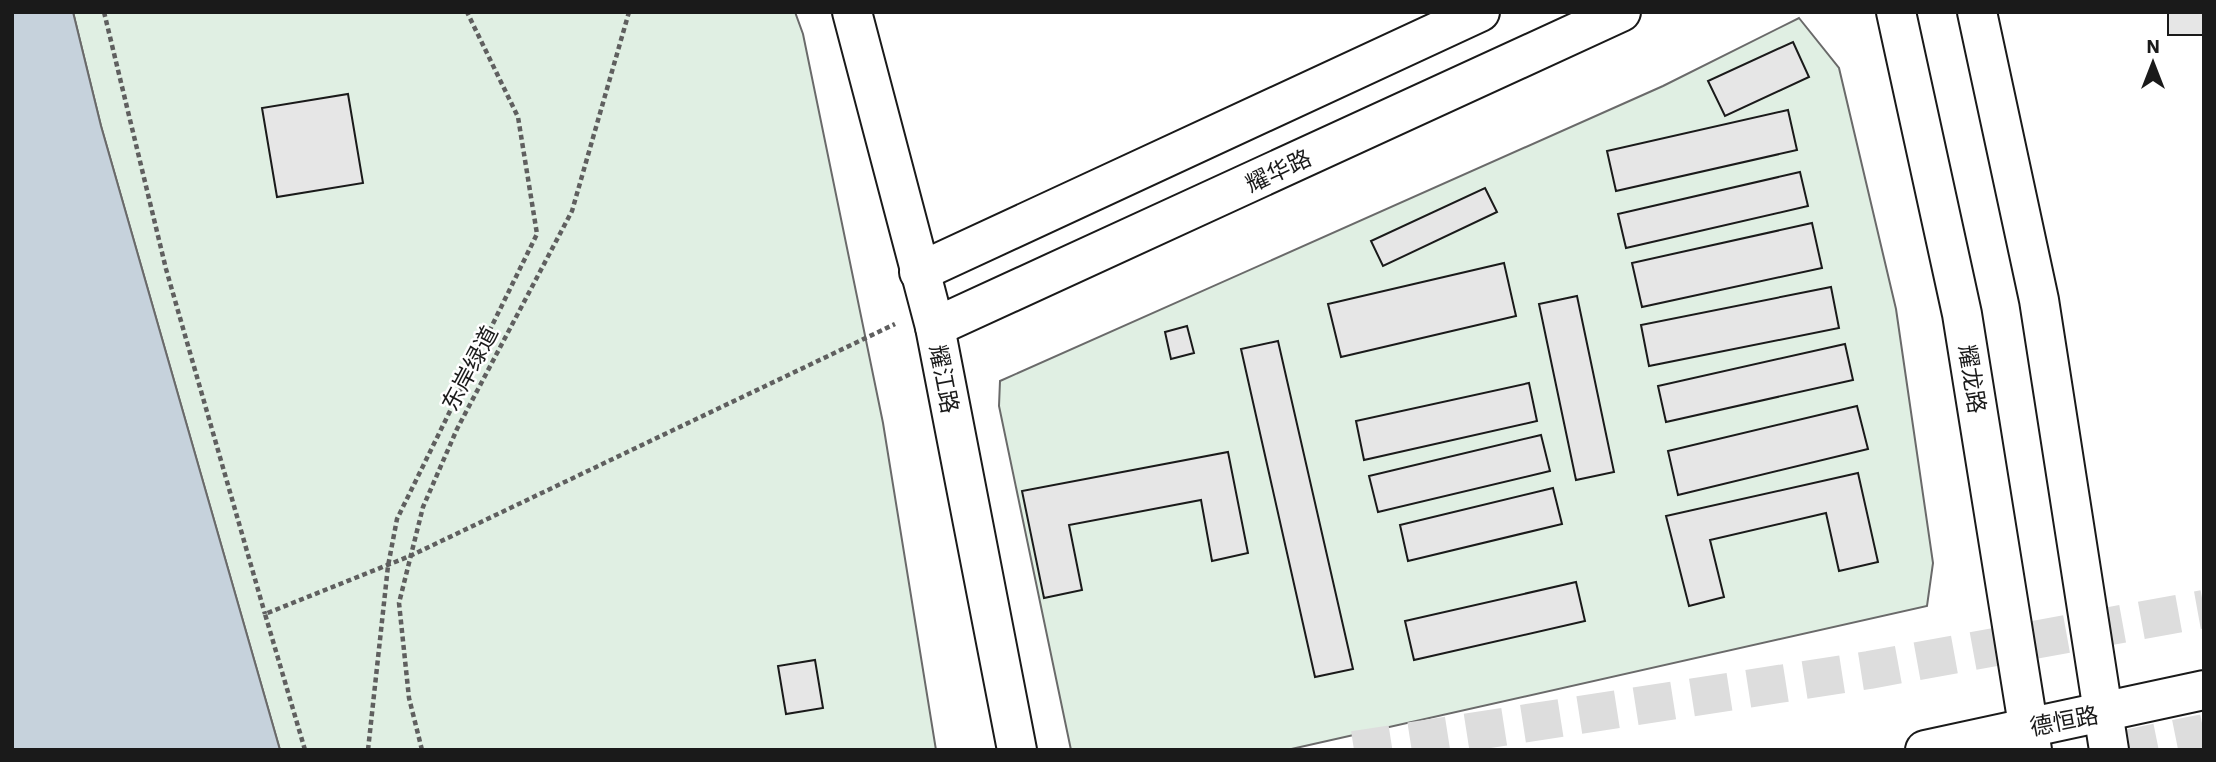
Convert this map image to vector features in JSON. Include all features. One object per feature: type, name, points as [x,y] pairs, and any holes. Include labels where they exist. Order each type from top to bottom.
[{"type":"main road","name":"耀江路","points":[[852,12],[928,302],[1017,750]]},
{"type":"main road","points":[[928,302],[1480,12]]},
{"type":"main road","name":"耀华路","points":[[928,302],[1621,12]]},
{"type":"main road","name":"耀龙路","points":[[1896,12],[1962,314],[2030,738]]},
{"type":"main road","points":[[1977,12],[2039,300],[2106,732]]},
{"type":"main road","name":"德恒路","points":[[1925,750],[2106,732],[2204,690]]},
{"type":"path","points":[[104,12],[166,269],[305,750]]},
{"type":"path","points":[[368,750],[388,566],[397,519],[537,234],[518,117],[467,12]]},
{"type":"path","name":"东岸绿道","points":[[422,750],[409,698],[400,603],[423,507],[457,429],[572,211],[629,12]]},
{"type":"path","points":[[265,614],[410,556],[928,302]]},
{"type":"green space","points":[[73,12],[795,12],[803,34],[883,423],[936,750],[280,750],[101,126]]},
{"type":"green space","points":[[1799,18],[1839,68],[1896,309],[1933,563],[1927,606],[1287,750],[1071,750],[999,406],[1000,381],[1663,86]]},
{"type":"shaded area","points":[[12,12],[73,12],[101,126],[280,750],[12,750]]},
{"type":"building","points":[[2168,12],[2204,12],[2204,35],[2168,35]]},
{"type":"building","points":[[1793,42],[1809,77],[1725,116],[1708,81]]},
{"type":"building","points":[[348,94],[363,183],[277,197],[262,108]]},
{"type":"building","points":[[1788,110],[1797,150],[1616,191],[1607,151]]},
{"type":"building","points":[[1800,172],[1808,206],[1626,248],[1618,214]]},
{"type":"building","points":[[1485,188],[1497,212],[1383,266],[1371,241]]},
{"type":"building","points":[[1812,223],[1822,268],[1642,307],[1632,263]]},
{"type":"building","points":[[1504,263],[1516,316],[1341,357],[1328,304]]},
{"type":"building","points":[[1831,287],[1839,328],[1649,366],[1641,325]]},
{"type":"building","points":[[1577,296],[1614,472],[1576,480],[1539,304]]},
{"type":"building","points":[[1187,326],[1194,353],[1171,359],[1165,332]]},
{"type":"building","points":[[1278,341],[1353,669],[1315,677],[1241,349]]},
{"type":"building","points":[[1845,344],[1853,380],[1666,422],[1658,386]]},
{"type":"building","points":[[1529,383],[1537,421],[1364,460],[1356,421]]},
{"type":"building","points":[[1857,406],[1868,449],[1678,495],[1668,451]]},
{"type":"building","points":[[1541,435],[1550,471],[1378,512],[1369,476]]},
{"type":"building","points":[[1228,452],[1248,553],[1212,561],[1201,500],[1069,525],[1082,590],[1044,598],[1022,491]]},
{"type":"building","points":[[1858,473],[1878,562],[1839,571],[1826,513],[1710,540],[1724,597],[1689,606],[1666,516]]},
{"type":"building","points":[[1553,488],[1562,524],[1408,561],[1400,525]]},
{"type":"building","points":[[1576,582],[1585,621],[1414,660],[1405,621]]},
{"type":"building","points":[[815,660],[823,708],[786,714],[778,666]]},
{"type":"tunnel","points":[[1354,750],[1869,670],[2204,609]]},
{"type":"tunnel","points":[[2120,750],[2204,733]]}]
